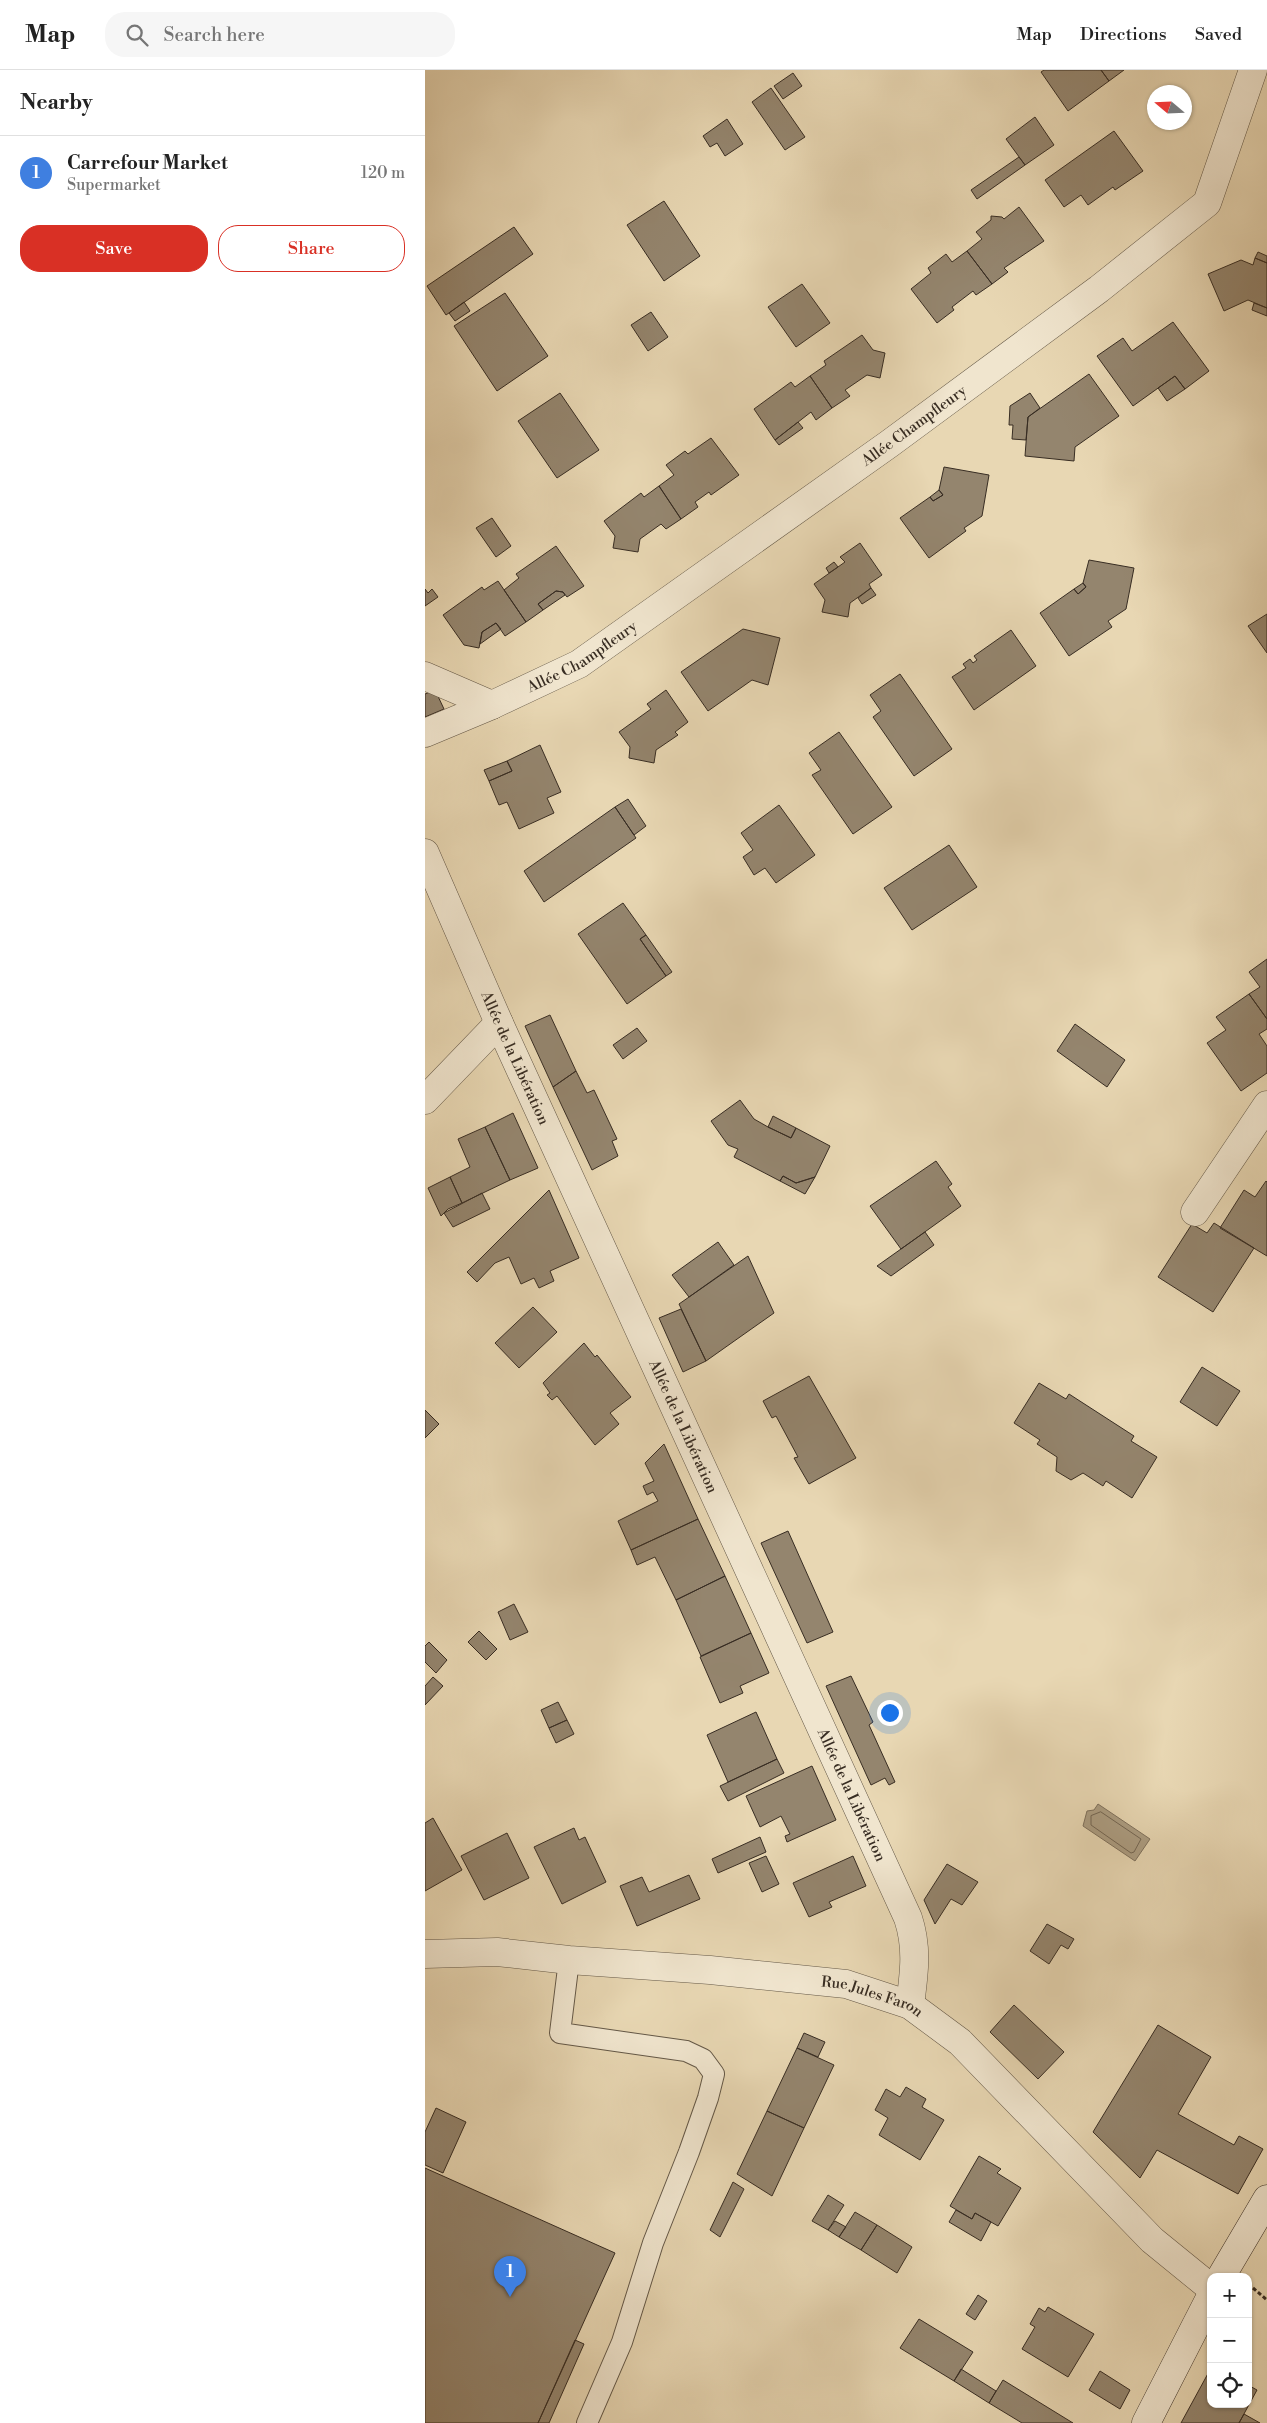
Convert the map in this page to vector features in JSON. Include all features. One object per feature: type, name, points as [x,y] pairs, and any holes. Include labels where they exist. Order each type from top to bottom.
[{"type":"street","name":"Allée Champfleury","points":[[425,733],[579,664],[897,438],[1099,289],[1207,203],[1253,70]]},
{"type":"street","points":[[425,676],[491,705]]},
{"type":"street","name":"Allée de la Libération","points":[[425,853],[499,1023],[907,1918],[914,1938],[914,1969],[910,2005]]},
{"type":"street","points":[[425,1100],[499,1023]]},
{"type":"street","points":[[1195,1212],[1267,1105]]},
{"type":"street","name":"Rue Jules Faron","points":[[425,1954],[497,1952],[569,1960],[710,1970],[846,1984],[910,2005],[960,2042],[1152,2240],[1207,2285]]},
{"type":"street","points":[[1223,2273],[1267,2199]]},
{"type":"street","points":[[1146,2423],[1207,2304]]},
{"type":"lane","points":[[569,1960],[560,2033],[686,2051],[703,2059],[714,2074],[708,2098],[689,2152],[653,2243],[622,2342],[587,2423]]},
{"type":"path","points":[[1252,2288],[1267,2300]]},
{"type":"water","points":[[1098,1804],[1150,1839],[1135,1861],[1083,1826],[1087,1811],[1094,1810]]},
{"type":"building","points":[[1044,70],[1101,70],[1109,81],[1068,111],[1041,72]]},
{"type":"building","points":[[1101,70],[1124,70],[1109,81]]},
{"type":"building","points":[[793,73],[802,86],[783,99],[774,86]]},
{"type":"building","points":[[771,88],[805,137],[785,150],[752,102]]},
{"type":"building","points":[[1035,117],[1054,145],[1025,165],[1006,139]]},
{"type":"building","points":[[727,119],[743,144],[725,156],[717,143],[710,147],[703,136]]},
{"type":"building","points":[[1114,131],[1143,171],[1115,190],[1113,187],[1088,205],[1081,195],[1064,207],[1045,180]]},
{"type":"building","points":[[1019,157],[1025,165],[977,199],[971,190]]},
{"type":"building","points":[[664,201],[700,256],[664,281],[627,225]]},
{"type":"building","points":[[1019,207],[1044,241],[1004,268],[1008,272],[992,284],[967,251],[982,239],[976,232],[991,220],[991,216],[1004,219]]},
{"type":"building","points":[[514,227],[533,254],[446,315],[427,286]]},
{"type":"building","points":[[967,251],[992,284],[976,295],[973,291],[952,307],[954,310],[937,323],[911,289],[931,273],[928,268],[946,254],[952,262]]},
{"type":"building","points":[[1258,252],[1267,256],[1267,263],[1255,258]]},
{"type":"building","points":[[1255,258],[1267,263],[1267,308],[1248,300],[1224,311],[1208,274],[1241,260],[1253,265]]},
{"type":"building","points":[[802,284],[830,323],[796,347],[768,307]]},
{"type":"building","points":[[505,293],[548,356],[497,391],[454,326]]},
{"type":"building","points":[[464,302],[470,311],[455,321],[449,313]]},
{"type":"building","points":[[1254,303],[1267,308],[1267,316],[1252,310]]},
{"type":"building","points":[[651,312],[668,337],[648,351],[631,325]]},
{"type":"building","points":[[1173,322],[1209,371],[1185,389],[1175,376],[1133,406],[1097,356],[1123,338],[1132,351]]},
{"type":"building","points":[[862,335],[873,350],[885,353],[880,378],[867,375],[845,390],[850,396],[832,408],[810,376],[826,365],[824,361]]},
{"type":"building","points":[[1089,374],[1119,416],[1075,447],[1074,461],[1025,456],[1028,417]]},
{"type":"building","points":[[810,376],[832,408],[816,420],[811,412],[775,440],[754,409],[791,382],[795,387]]},
{"type":"building","points":[[1175,376],[1185,389],[1167,401],[1158,388]]},
{"type":"building","points":[[560,393],[599,450],[557,478],[518,421]]},
{"type":"building","points":[[1030,393],[1040,408],[1028,417],[1026,440],[1012,439],[1013,425],[1009,425],[1010,406]]},
{"type":"building","points":[[798,422],[803,428],[779,445],[775,440]]},
{"type":"building","points":[[711,438],[739,475],[711,495],[709,492],[695,502],[698,507],[681,519],[659,486],[674,475],[666,465],[685,451],[688,454]]},
{"type":"building","points":[[944,467],[989,475],[982,516],[964,528],[966,531],[929,558],[900,518],[930,497],[933,501],[943,495],[939,490]]},
{"type":"building","points":[[659,486],[681,519],[666,529],[661,524],[640,539],[638,552],[613,548],[615,536],[604,521],[641,493],[644,497]]},
{"type":"building","points":[[939,490],[943,495],[933,501],[930,497]]},
{"type":"building","points":[[492,518],[511,546],[496,557],[476,528]]},
{"type":"building","points":[[860,543],[882,575],[869,584],[871,588],[850,603],[848,617],[822,612],[825,600],[814,584],[845,562],[840,557]]},
{"type":"building","points":[[556,546],[584,586],[567,597],[563,592],[556,591],[538,604],[543,610],[526,622],[504,590],[519,578],[516,574]]},
{"type":"building","points":[[1089,560],[1134,568],[1126,609],[1108,621],[1112,627],[1069,656],[1040,613],[1074,589],[1078,594],[1086,587],[1083,583]]},
{"type":"building","points":[[834,562],[838,567],[829,573],[826,568]]},
{"type":"building","points":[[498,581],[526,622],[505,636],[496,623],[482,632],[479,648],[464,645],[443,615],[482,587],[484,590]]},
{"type":"building","points":[[1083,583],[1086,587],[1078,594],[1074,589]]},
{"type":"building","points":[[871,588],[876,595],[862,604],[858,598]]},
{"type":"building","points":[[425,589],[428,593],[432,589],[438,597],[425,606]]},
{"type":"building","points":[[556,591],[563,592],[565,595],[543,610],[538,604]]},
{"type":"building","points":[[1267,614],[1267,653],[1248,626]]},
{"type":"building","points":[[496,623],[501,629],[480,644],[482,632]]},
{"type":"building","points":[[743,629],[780,638],[768,685],[752,680],[708,711],[681,672]]},
{"type":"building","points":[[1011,630],[1036,666],[974,710],[952,677],[966,668],[963,664],[970,659],[973,663],[977,660],[974,656]]},
{"type":"building","points":[[900,674],[952,749],[914,776],[873,717],[881,711],[870,695]]},
{"type":"building","points":[[435,690],[444,709],[425,717],[425,694]]},
{"type":"building","points":[[666,690],[688,722],[675,732],[678,735],[656,750],[654,763],[629,758],[630,747],[619,732],[651,709],[647,704]]},
{"type":"building","points":[[839,732],[892,807],[853,834],[812,775],[821,770],[809,753]]},
{"type":"building","points":[[540,745],[561,792],[547,798],[554,813],[519,829],[507,802],[499,805],[489,781],[512,771],[507,761]]},
{"type":"building","points":[[507,761],[512,771],[489,781],[484,770]]},
{"type":"building","points":[[628,799],[646,826],[634,835],[615,807]]},
{"type":"building","points":[[779,805],[815,855],[776,883],[765,868],[754,875],[743,857],[753,850],[741,833]]},
{"type":"building","points":[[615,807],[636,838],[544,902],[524,871]]},
{"type":"building","points":[[949,845],[977,887],[912,930],[884,888]]},
{"type":"building","points":[[623,903],[646,935],[640,939],[666,976],[627,1004],[578,934]]},
{"type":"building","points":[[646,935],[672,972],[666,976],[640,939]]},
{"type":"building","points":[[1267,959],[1267,1019],[1249,994],[1260,987],[1249,972]]},
{"type":"building","points":[[1249,994],[1267,1019],[1267,1029],[1259,1034],[1267,1046],[1267,1073],[1241,1091],[1207,1043],[1226,1030],[1216,1017]]},
{"type":"building","points":[[550,1015],[576,1071],[553,1087],[525,1026]]},
{"type":"building","points":[[1075,1024],[1125,1060],[1107,1087],[1057,1051]]},
{"type":"building","points":[[637,1028],[647,1041],[623,1059],[613,1045]]},
{"type":"building","points":[[576,1071],[587,1093],[594,1090],[617,1139],[612,1141],[618,1156],[592,1170],[553,1087]]},
{"type":"building","points":[[740,1100],[754,1119],[768,1127],[791,1138],[796,1128],[830,1146],[815,1177],[796,1183],[783,1176],[780,1181],[734,1157],[738,1149],[728,1145],[711,1121]]},
{"type":"building","points":[[513,1113],[538,1168],[510,1180],[485,1127]]},
{"type":"building","points":[[773,1116],[796,1128],[791,1138],[768,1127]]},
{"type":"building","points":[[485,1127],[510,1180],[462,1203],[450,1177],[470,1167],[458,1139]]},
{"type":"building","points":[[936,1161],[952,1184],[948,1187],[961,1206],[901,1249],[870,1206]]},
{"type":"building","points":[[783,1176],[796,1183],[815,1177],[805,1194],[780,1181]]},
{"type":"building","points":[[450,1177],[462,1203],[448,1209],[441,1216],[428,1188]]},
{"type":"building","points":[[1266,1181],[1267,1256],[1220,1228],[1244,1190],[1255,1197]]},
{"type":"building","points":[[549,1190],[579,1258],[550,1271],[554,1281],[539,1288],[534,1278],[521,1284],[509,1257],[495,1263],[477,1282],[467,1272]]},
{"type":"building","points":[[482,1193],[490,1209],[453,1227],[444,1213]]},
{"type":"building","points":[[1214,1223],[1254,1248],[1213,1312],[1158,1277],[1192,1224],[1207,1233]]},
{"type":"building","points":[[925,1232],[934,1245],[891,1276],[877,1266]]},
{"type":"building","points":[[718,1242],[734,1265],[689,1297],[672,1275]]},
{"type":"building","points":[[748,1256],[774,1313],[706,1361],[679,1304]]},
{"type":"building","points":[[533,1307],[557,1332],[519,1368],[495,1343]]},
{"type":"building","points":[[681,1309],[706,1361],[683,1372],[659,1318]]},
{"type":"building","points":[[584,1343],[595,1357],[597,1355],[631,1397],[610,1413],[619,1424],[595,1445],[557,1396],[552,1400],[547,1395],[550,1393],[543,1383]]},
{"type":"building","points":[[1202,1367],[1240,1391],[1217,1426],[1180,1402]]},
{"type":"building","points":[[809,1376],[856,1458],[809,1484],[794,1458],[798,1457],[776,1416],[772,1418],[763,1401]]},
{"type":"building","points":[[1039,1383],[1066,1399],[1069,1394],[1134,1436],[1131,1441],[1157,1457],[1132,1498],[1106,1481],[1103,1486],[1083,1473],[1071,1480],[1056,1471],[1057,1457],[1037,1444],[1040,1440],[1014,1423]]},
{"type":"building","points":[[425,1410],[439,1424],[425,1438]]},
{"type":"building","points":[[664,1444],[698,1519],[631,1550],[618,1521],[658,1501],[653,1492],[647,1495],[643,1486],[654,1481],[645,1463]]},
{"type":"building","points":[[698,1519],[725,1576],[676,1600],[655,1557],[637,1565],[631,1550]]},
{"type":"building","points":[[788,1531],[833,1632],[807,1643],[761,1543]]},
{"type":"building","points":[[725,1576],[751,1633],[701,1656],[676,1600]]},
{"type":"building","points":[[514,1604],[528,1632],[510,1640],[498,1612]]},
{"type":"building","points":[[479,1631],[497,1649],[486,1660],[468,1642]]},
{"type":"building","points":[[751,1633],[769,1673],[740,1686],[743,1693],[720,1703],[700,1657]]},
{"type":"building","points":[[429,1642],[447,1660],[436,1673],[425,1662],[425,1646]]},
{"type":"building","points":[[851,1676],[873,1722],[869,1725],[895,1782],[889,1785],[885,1778],[871,1785],[826,1686]]},
{"type":"building","points":[[433,1677],[443,1686],[425,1705],[425,1686]]},
{"type":"building","points":[[558,1702],[567,1720],[549,1728],[541,1710]]},
{"type":"building","points":[[756,1712],[777,1759],[728,1782],[707,1735]]},
{"type":"building","points":[[567,1720],[574,1734],[556,1743],[549,1728]]},
{"type":"building","points":[[777,1759],[784,1773],[728,1801],[720,1786]]},
{"type":"building","points":[[812,1766],[836,1820],[787,1842],[785,1836],[790,1834],[781,1816],[760,1827],[746,1796]]},
{"type":"building","points":[[433,1818],[462,1870],[425,1891],[425,1823]]},
{"type":"building","points":[[574,1828],[579,1840],[585,1837],[606,1882],[562,1904],[534,1847]]},
{"type":"building","points":[[507,1833],[529,1878],[484,1900],[461,1856]]},
{"type":"building","points":[[760,1837],[766,1852],[718,1873],[712,1859]]},
{"type":"building","points":[[766,1856],[779,1884],[762,1892],[749,1863]]},
{"type":"building","points":[[853,1856],[866,1886],[829,1902],[832,1907],[809,1917],[793,1883]]},
{"type":"building","points":[[947,1864],[978,1882],[962,1905],[951,1899],[935,1924],[924,1900]]},
{"type":"building","points":[[689,1875],[700,1899],[637,1926],[620,1886],[642,1877],[649,1892]]},
{"type":"building","points":[[1047,1924],[1074,1939],[1068,1949],[1061,1945],[1049,1964],[1030,1951]]},
{"type":"building","points":[[1014,2005],[1064,2052],[1038,2079],[990,2032]]},
{"type":"building","points":[[1158,2025],[1211,2057],[1178,2114],[1234,2145],[1239,2136],[1263,2149],[1238,2194],[1157,2150],[1140,2178],[1093,2132]]},
{"type":"building","points":[[804,2033],[825,2042],[818,2057],[797,2048]]},
{"type":"building","points":[[797,2048],[834,2065],[804,2128],[767,2111]]},
{"type":"building","points":[[906,2087],[926,2099],[922,2107],[944,2120],[920,2160],[879,2135],[888,2118],[875,2110],[886,2089],[900,2097]]},
{"type":"building","points":[[436,2108],[466,2122],[443,2173],[425,2165],[425,2132]]},
{"type":"building","points":[[767,2111],[804,2128],[772,2196],[737,2174]]},
{"type":"building","points":[[979,2156],[1001,2169],[997,2173],[1021,2188],[998,2226],[975,2213],[972,2219],[950,2206]]},
{"type":"building","points":[[425,2168],[615,2253],[538,2423],[425,2423]]},
{"type":"building","points":[[733,2182],[744,2189],[720,2237],[710,2230]]},
{"type":"building","points":[[828,2195],[844,2205],[828,2230],[812,2221]]},
{"type":"building","points":[[956,2210],[972,2219],[975,2213],[991,2222],[981,2241],[949,2222]]},
{"type":"building","points":[[855,2212],[877,2225],[861,2250],[839,2237]]},
{"type":"building","points":[[835,2221],[846,2227],[839,2237],[828,2230]]},
{"type":"building","points":[[877,2225],[912,2247],[897,2273],[861,2250]]},
{"type":"building","points":[[978,2295],[987,2301],[975,2320],[966,2314]]},
{"type":"building","points":[[1048,2307],[1094,2334],[1068,2377],[1022,2349],[1035,2327],[1030,2324],[1039,2308],[1045,2312]]},
{"type":"building","points":[[919,2319],[973,2352],[954,2381],[900,2348]]},
{"type":"building","points":[[575,2340],[584,2344],[549,2423],[538,2423]]},
{"type":"building","points":[[961,2369],[996,2391],[989,2403],[954,2381]]},
{"type":"building","points":[[1100,2371],[1130,2390],[1120,2409],[1089,2390]]},
{"type":"building","points":[[1207,2375],[1207,2408],[1247,2408],[1239,2423],[1181,2423]]},
{"type":"building","points":[[1003,2380],[1073,2423],[1022,2423],[989,2403]]},
{"type":"building","points":[[1252,2387],[1257,2390],[1252,2399]]},
{"type":"building","points":[[1244,2414],[1260,2423],[1239,2423]]},
{"type":"place","name":"Carrefour Market","points":[[510,2297]]}]
